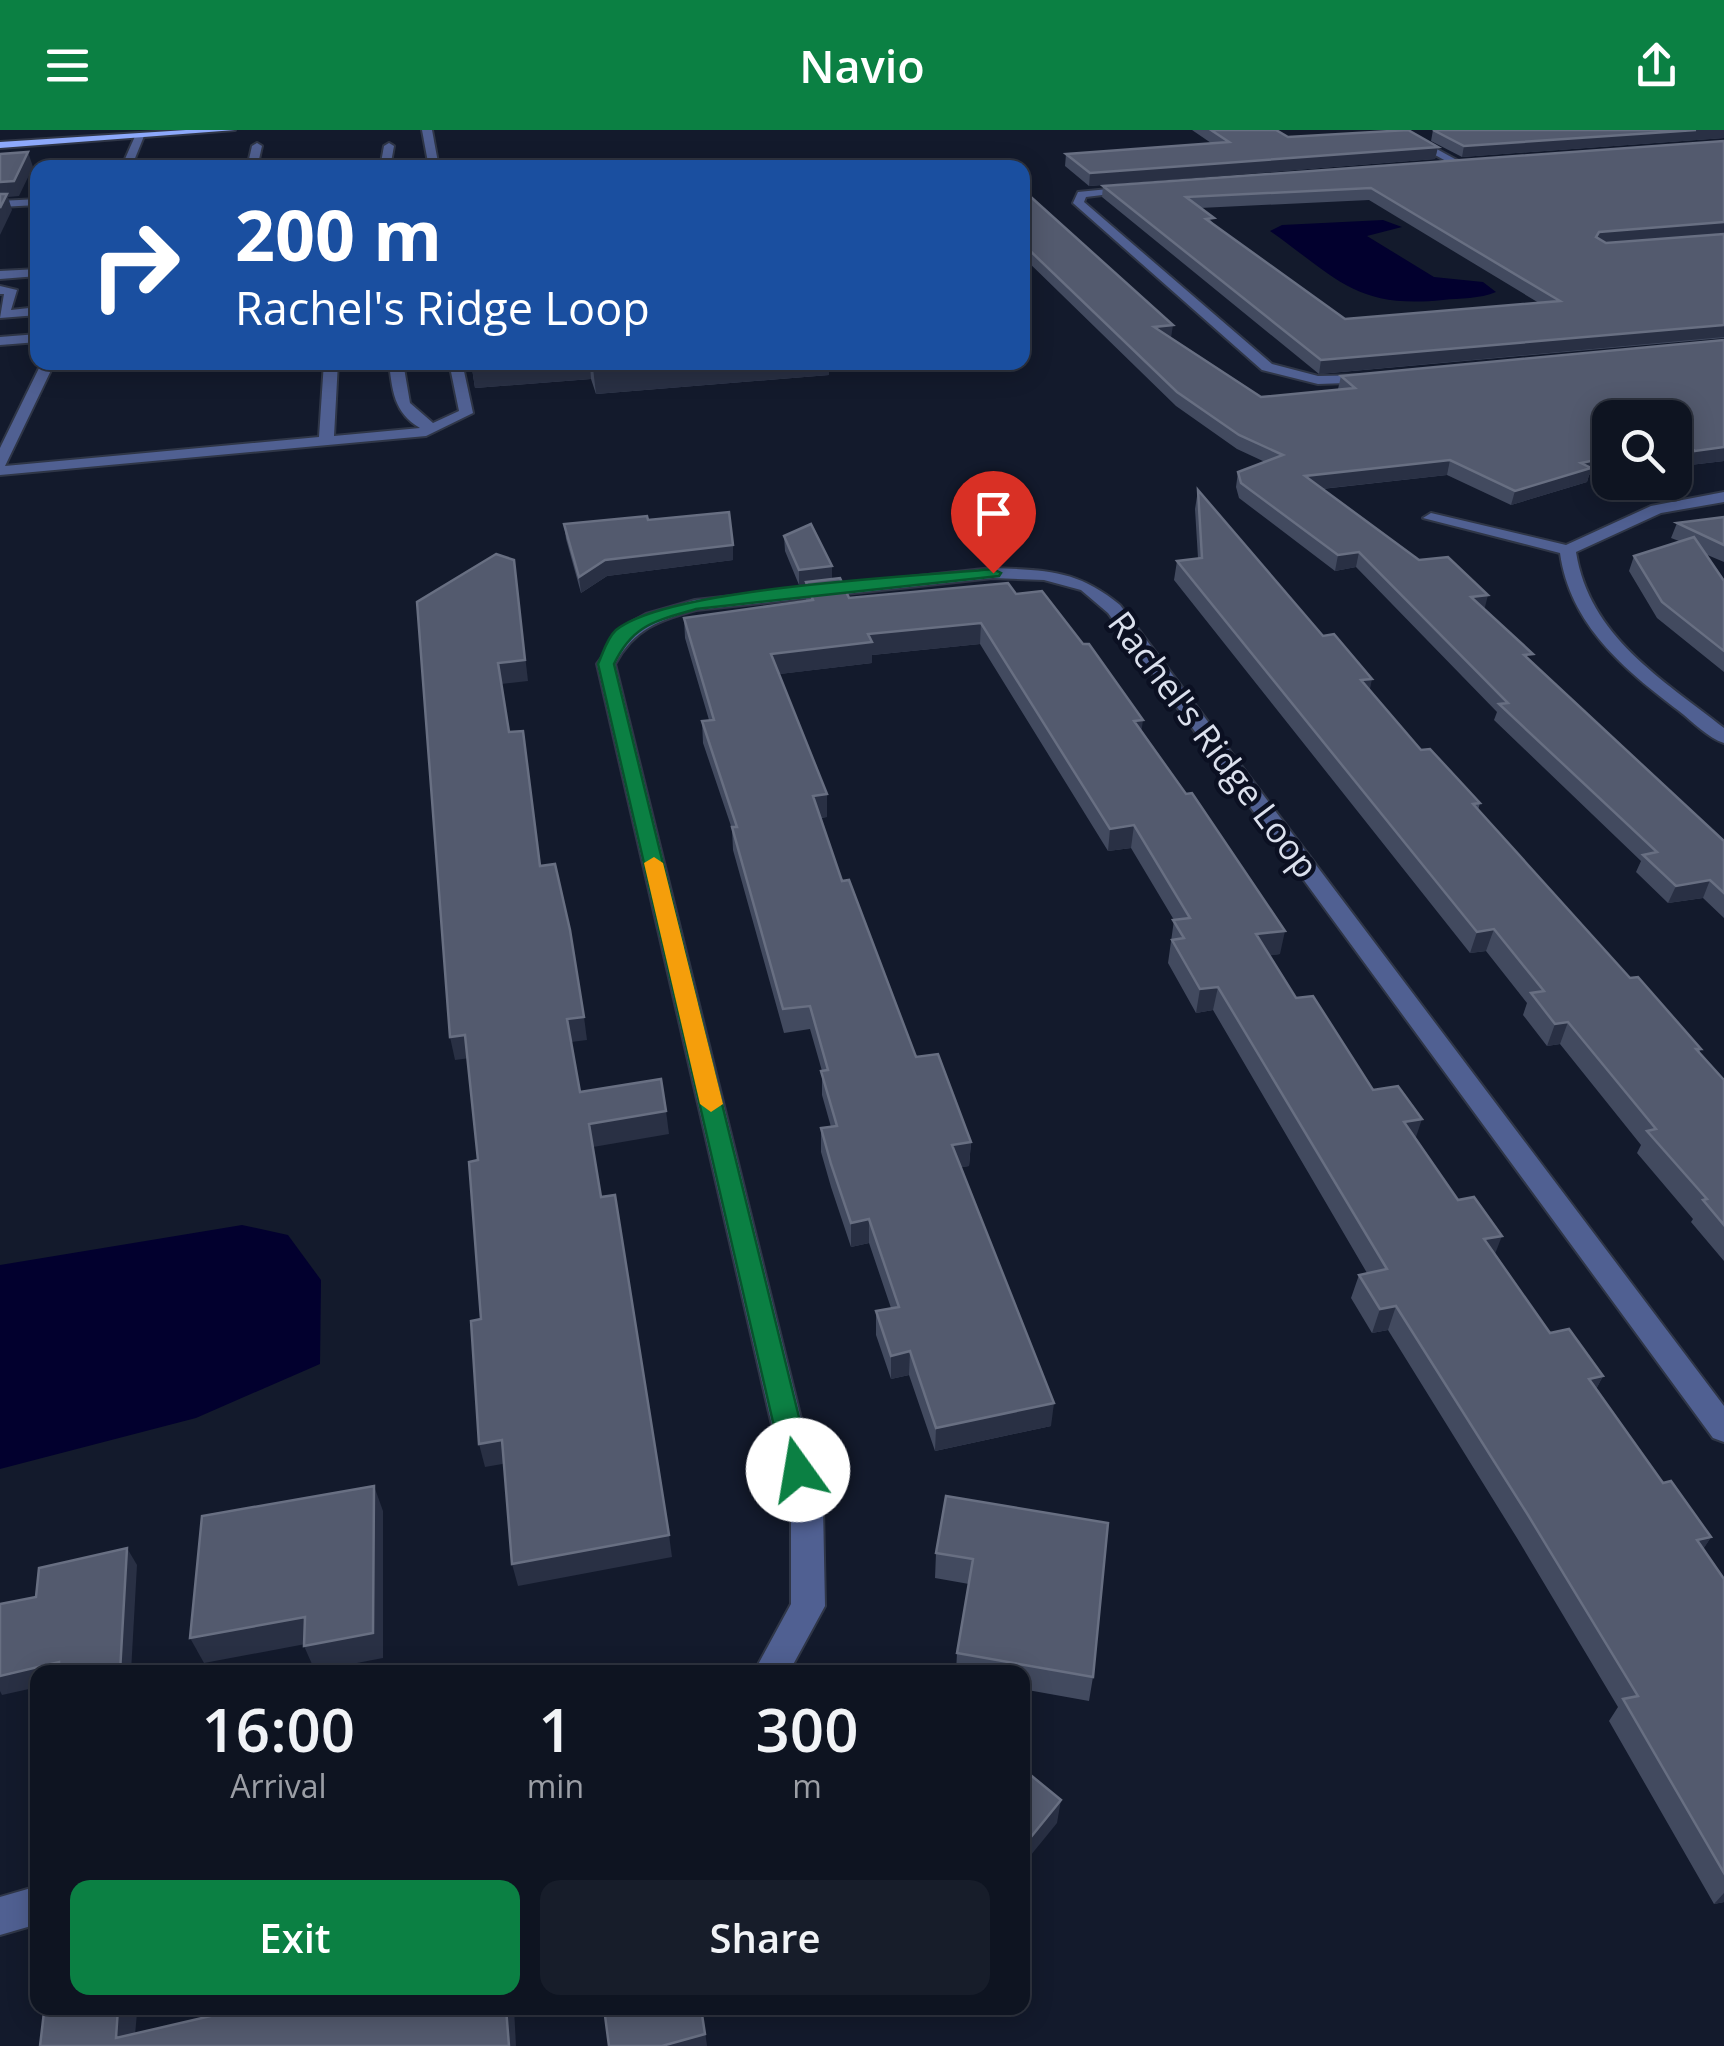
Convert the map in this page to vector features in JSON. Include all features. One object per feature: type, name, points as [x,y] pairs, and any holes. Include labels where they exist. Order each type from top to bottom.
[{"type":"main road","points":[[0,133],[49,130]]},
{"type":"main road","points":[[0,144],[230,130]]},
{"type":"street","points":[[427,130],[433,160]]},
{"type":"street","points":[[1395,130],[1459,164]]},
{"type":"street","points":[[129,160],[139,136]]},
{"type":"street","points":[[254,160],[257,146]]},
{"type":"street","points":[[387,160],[388,146]]},
{"type":"street","points":[[1440,166],[1478,163]]},
{"type":"street","points":[[1141,187],[1082,194],[1078,203],[1267,367],[1291,378],[1328,383],[1387,377]]},
{"type":"street","points":[[0,204],[30,202]]},
{"type":"street","points":[[0,274],[30,272]]},
{"type":"street","points":[[0,290],[12,290],[3,314],[30,312]]},
{"type":"street","points":[[0,341],[30,339]]},
{"type":"street","points":[[46,370],[0,467],[326,442],[433,429],[466,413],[457,370]]},
{"type":"street","points":[[326,442],[330,370]]},
{"type":"street","points":[[397,370],[400,406],[414,422],[433,429]]},
{"type":"street","points":[[0,425],[20,423]]},
{"type":"street","points":[[1431,518],[1568,550],[1657,509],[1724,497]]},
{"type":"street","points":[[1568,550],[1568,579],[1581,606],[1608,640],[1724,738]]},
{"type":"street","name":"Rachel's Ridge Loop","points":[[775,1665],[808,1606],[807,1508],[606,664],[620,635],[648,619],[695,605],[993,573],[1044,575],[1086,586],[1114,609],[1724,1429]]},
{"type":"street","points":[[0,1916],[30,1907]]},
{"type":"shaded area","points":[[1383,220],[1402,227],[1367,236],[1434,277],[1483,282],[1496,292],[1413,302],[1367,295],[1331,276],[1270,231],[1282,225]]},
{"type":"shaded area","points":[[242,1225],[288,1235],[321,1280],[320,1364],[196,1418],[0,1469],[0,1265]]},
{"type":"building","points":[[1211,130],[1276,130],[1288,137],[1408,130],[1438,147],[1090,173],[1066,154],[1229,142]]},
{"type":"building","points":[[1433,130],[1696,130],[1464,146]]},
{"type":"building","points":[[1724,141],[1724,222],[1599,232],[1596,237],[1606,243],[1724,234],[1724,325],[1321,360],[1103,186]],"holes":[[[1371,188],[1560,301],[1345,319],[1206,219],[1214,218],[1186,197]]]},
{"type":"building","points":[[28,152],[14,181],[0,182],[0,154]]},
{"type":"building","points":[[1030,196],[1173,325],[1154,327],[1261,397],[1355,388],[1341,376],[1724,340],[1724,447],[1692,449],[1692,400],[1592,400],[1592,461],[1581,463],[1591,468],[1515,491],[1450,460],[1305,476],[1419,560],[1448,557],[1488,595],[1471,597],[1533,654],[1524,655],[1724,841],[1724,893],[1710,880],[1676,886],[1643,855],[1657,852],[1499,704],[1508,703],[1359,552],[1338,555],[1241,483],[1238,472],[1283,455],[1239,435],[1177,392],[1030,251]]},
{"type":"building","points":[[1198,490],[1323,636],[1334,634],[1372,679],[1361,680],[1421,750],[1430,749],[1480,803],[1473,804],[1630,978],[1638,977],[1724,1080],[1724,1225],[1703,1200],[1707,1199],[1647,1131],[1656,1129],[1568,1022],[1555,1024],[1531,993],[1544,991],[1494,929],[1477,932],[1177,561],[1202,558]]},
{"type":"building","points":[[729,512],[733,545],[605,560],[579,577],[564,524],[647,516],[648,520]]},
{"type":"building","points":[[1724,517],[1724,545],[1677,523]]},
{"type":"building","points":[[811,524],[832,566],[799,570],[784,536]]},
{"type":"building","points":[[1694,537],[1724,581],[1724,651],[1662,602],[1634,556]]},
{"type":"building","points":[[496,554],[514,560],[525,660],[498,663],[509,732],[523,731],[540,866],[555,864],[570,930],[584,1017],[567,1019],[580,1092],[661,1079],[666,1111],[589,1124],[601,1197],[615,1195],[669,1535],[512,1564],[502,1440],[479,1444],[471,1321],[481,1319],[469,1162],[478,1160],[465,1035],[450,1037],[417,602]]},
{"type":"building","points":[[840,578],[849,598],[1008,583],[1016,594],[1042,591],[1083,644],[1089,644],[1143,720],[1134,721],[1186,794],[1192,793],[1285,931],[1256,934],[1296,998],[1313,996],[1373,1090],[1398,1086],[1422,1119],[1404,1122],[1458,1200],[1474,1197],[1502,1236],[1484,1239],[1550,1333],[1569,1329],[1603,1376],[1589,1379],[1663,1483],[1671,1481],[1711,1537],[1697,1540],[1724,1579],[1724,1873],[1623,1699],[1638,1696],[1528,1515],[1396,1306],[1380,1309],[1359,1275],[1387,1269],[1218,987],[1200,989],[1172,940],[1184,938],[1173,920],[1190,918],[1134,825],[1110,829],[981,623],[868,634],[872,642],[771,654],[827,794],[813,796],[842,881],[849,880],[916,1057],[938,1054],[971,1142],[952,1145],[1054,1403],[936,1428],[910,1351],[891,1356],[876,1311],[899,1307],[869,1219],[851,1223],[831,1164],[821,1128],[837,1126],[821,1071],[828,1070],[810,1006],[783,1009],[732,827],[737,827],[702,721],[714,720],[684,618],[813,600],[806,582]]},
{"type":"building","points":[[374,1486],[373,1633],[304,1646],[305,1617],[190,1638],[202,1516]]},
{"type":"building","points":[[946,1496],[1108,1523],[1093,1677],[957,1653],[973,1559],[936,1553]]},
{"type":"building","points":[[127,1548],[120,1665],[59,1662],[30,1665],[30,1669],[0,1676],[0,1604],[36,1597],[39,1568]]},
{"type":"building","points":[[1030,1775],[1061,1800],[1030,1838]]},
{"type":"building","points":[[44,2015],[118,2015],[116,2038],[215,2015],[507,2015],[509,2046],[40,2046]]},
{"type":"building","points":[[605,2015],[702,2015],[705,2034],[662,2046],[609,2046]]},
{"type":"slow traffic","points":[[654,863],[711,1104]]},
{"type":"route","points":[[798,1470],[606,664],[620,635],[648,619],[695,605],[993,573]]}]
